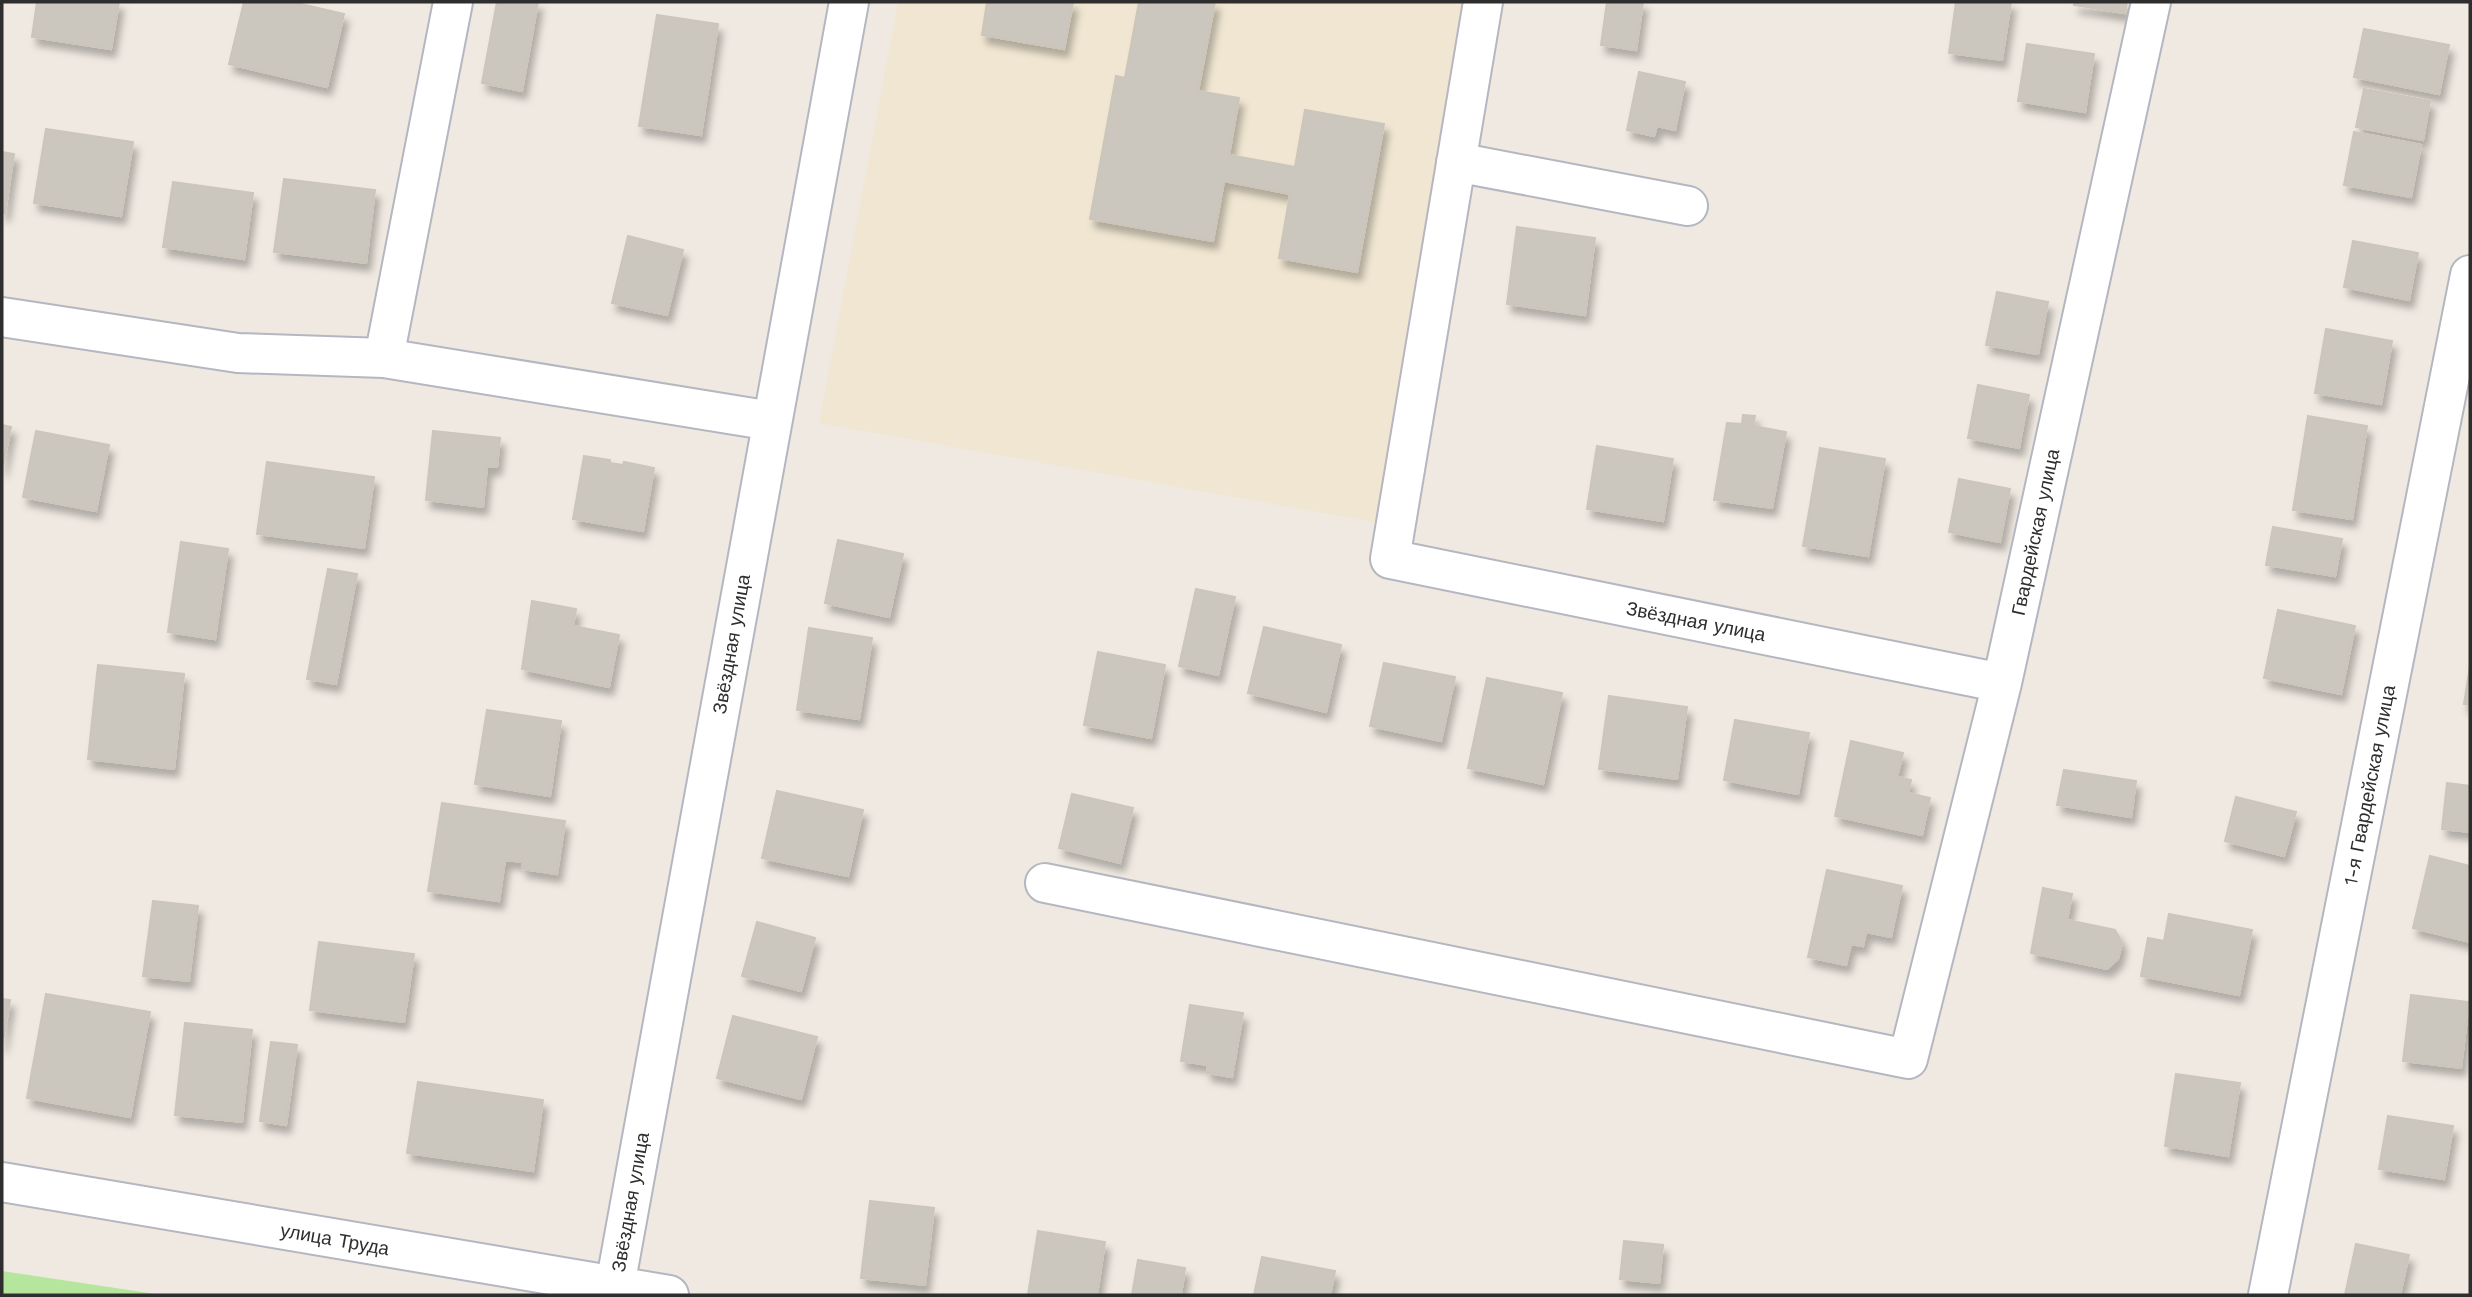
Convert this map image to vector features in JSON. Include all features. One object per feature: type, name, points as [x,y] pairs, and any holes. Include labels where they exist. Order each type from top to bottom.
[{"type":"street","points":[[384,358],[453,2]]},
{"type":"street","name":"Звёздная улица","points":[[615,1286],[849,2]]},
{"type":"street","points":[[1483,2],[1457,162],[1688,206]]},
{"type":"street","name":"Гвардейская улица","points":[[1045,883],[1908,1059],[2002,682],[2151,2]]},
{"type":"street","name":"Звёздная улица","points":[[1457,162],[1390,559],[2002,682]]},
{"type":"street","name":"1-я Гвардейская улица","points":[[2268,1295],[2470,275]]},
{"type":"street","points":[[2,317],[237,353],[384,358],[772,421]]},
{"type":"street","name":"улица Труда","points":[[2,1182],[669,1295]]},
{"type":"shaded area","points":[[898,2],[1466,2],[1391,525],[819,423]]},
{"type":"green space","points":[[2,1271],[162,1295],[2,1295]]},
{"type":"building","points":[[37,2],[119,2],[111,49],[32,37]]},
{"type":"building","points":[[244,2],[292,2],[344,14],[327,87],[229,64]]},
{"type":"building","points":[[497,2],[538,2],[522,91],[482,83]]},
{"type":"building","points":[[987,2],[1073,2],[1064,49],[982,35]]},
{"type":"building","points":[[1139,2],[1215,2],[1198,91],[1239,98],[1229,155],[1295,167],[1305,110],[1384,124],[1357,272],[1279,258],[1290,194],[1224,181],[1213,241],[1090,219],[1116,76],[1125,78]]},
{"type":"building","points":[[1607,2],[1643,2],[1636,50],[1601,45]]},
{"type":"building","points":[[1956,2],[2011,2],[2002,60],[1949,53]]},
{"type":"building","points":[[2075,2],[2127,2],[2125,13],[2074,5]]},
{"type":"building","points":[[657,15],[718,24],[701,135],[639,126]]},
{"type":"building","points":[[2364,29],[2449,45],[2439,94],[2354,77]]},
{"type":"building","points":[[2027,44],[2094,54],[2085,112],[2018,101]]},
{"type":"building","points":[[1639,72],[1685,82],[1675,130],[1657,126],[1654,136],[1627,130]]},
{"type":"building","points":[[2364,89],[2430,101],[2423,140],[2356,127]]},
{"type":"building","points":[[46,129],[133,142],[121,216],[34,203]]},
{"type":"building","points":[[2354,132],[2421,145],[2411,197],[2344,185]]},
{"type":"building","points":[[2,152],[14,154],[5,213],[2,213]]},
{"type":"building","points":[[284,179],[375,190],[366,263],[274,252]]},
{"type":"building","points":[[173,182],[253,193],[244,259],[163,247]]},
{"type":"building","points":[[1517,227],[1595,238],[1585,315],[1507,304]]},
{"type":"building","points":[[628,236],[683,250],[667,315],[612,303]]},
{"type":"building","points":[[2353,241],[2418,253],[2409,300],[2344,287]]},
{"type":"building","points":[[1997,292],[2048,302],[2038,354],[1986,345]]},
{"type":"building","points":[[2326,329],[2392,341],[2381,404],[2315,393]]},
{"type":"building","points":[[1978,385],[2029,395],[2019,448],[1968,438]]},
{"type":"building","points":[[1743,415],[1755,416],[1753,426],[1786,432],[1772,508],[1714,500],[1727,423],[1742,424]]},
{"type":"building","points":[[2308,416],[2367,426],[2352,519],[2293,510]]},
{"type":"building","points":[[2,425],[11,427],[2,470]]},
{"type":"building","points":[[36,431],[109,445],[96,511],[23,497]]},
{"type":"building","points":[[433,431],[500,438],[497,467],[487,467],[483,507],[426,500]]},
{"type":"building","points":[[1597,446],[1673,459],[1663,521],[1587,509]]},
{"type":"building","points":[[1820,448],[1885,459],[1868,556],[1803,546]]},
{"type":"building","points":[[584,456],[610,460],[610,463],[623,465],[624,462],[654,468],[643,531],[573,519]]},
{"type":"building","points":[[267,462],[374,477],[364,548],[257,534]]},
{"type":"building","points":[[1959,479],[2010,489],[2000,542],[1949,532]]},
{"type":"building","points":[[2273,527],[2342,539],[2335,576],[2266,565]]},
{"type":"building","points":[[838,540],[903,554],[889,617],[825,603]]},
{"type":"building","points":[[181,542],[228,549],[215,639],[168,632]]},
{"type":"building","points":[[328,569],[357,574],[336,684],[307,679]]},
{"type":"building","points":[[1196,589],[1235,597],[1218,675],[1179,666]]},
{"type":"building","points":[[532,601],[576,609],[573,626],[619,635],[609,687],[522,669]]},
{"type":"building","points":[[2278,610],[2355,626],[2341,694],[2264,678]]},
{"type":"building","points":[[1264,627],[1341,645],[1326,712],[1248,693]]},
{"type":"building","points":[[809,628],[872,638],[859,719],[797,710]]},
{"type":"building","points":[[1098,652],[1165,665],[1151,738],[1084,725]]},
{"type":"building","points":[[1384,663],[1455,677],[1441,741],[1370,726]]},
{"type":"building","points":[[98,665],[184,674],[174,769],[88,759]]},
{"type":"building","points":[[2470,666],[2470,705],[2464,704]]},
{"type":"building","points":[[1487,678],[1562,693],[1543,784],[1468,768]]},
{"type":"building","points":[[1609,696],[1687,707],[1677,779],[1599,769]]},
{"type":"building","points":[[487,710],[561,721],[550,796],[475,784]]},
{"type":"building","points":[[1735,720],[1809,733],[1798,794],[1724,780]]},
{"type":"building","points":[[1851,741],[1903,753],[1897,777],[1911,780],[1908,793],[1930,798],[1922,835],[1835,816]]},
{"type":"building","points":[[2064,770],[2136,781],[2131,817],[2057,805]]},
{"type":"building","points":[[2447,783],[2470,786],[2470,832],[2442,829]]},
{"type":"building","points":[[777,791],[863,810],[848,876],[762,858]]},
{"type":"building","points":[[1072,794],[1133,808],[1120,863],[1059,848]]},
{"type":"building","points":[[2236,797],[2296,812],[2284,856],[2225,841]]},
{"type":"building","points":[[442,803],[565,821],[557,874],[522,869],[523,862],[505,860],[499,901],[428,891]]},
{"type":"building","points":[[2430,856],[2470,866],[2470,942],[2413,928]]},
{"type":"building","points":[[1827,870],[1902,886],[1891,937],[1866,932],[1863,946],[1851,944],[1846,965],[1808,957]]},
{"type":"building","points":[[2043,888],[2072,894],[2067,920],[2115,930],[2122,943],[2118,959],[2107,969],[2031,953]]},
{"type":"building","points":[[153,901],[198,906],[189,981],[143,976]]},
{"type":"building","points":[[2169,914],[2252,930],[2239,995],[2141,976],[2148,938],[2164,941]]},
{"type":"building","points":[[757,922],[815,938],[801,991],[742,976]]},
{"type":"building","points":[[319,942],[414,954],[404,1022],[310,1010]]},
{"type":"building","points":[[46,994],[150,1012],[130,1117],[27,1098]]},
{"type":"building","points":[[2411,995],[2469,1002],[2461,1068],[2403,1061]]},
{"type":"building","points":[[2,999],[10,1000],[2,1046]]},
{"type":"building","points":[[1190,1005],[1243,1013],[1232,1077],[1207,1073],[1208,1065],[1181,1061]]},
{"type":"building","points":[[733,1016],[817,1037],[801,1099],[717,1078]]},
{"type":"building","points":[[185,1023],[252,1030],[242,1122],[175,1115]]},
{"type":"building","points":[[271,1042],[297,1045],[286,1125],[260,1121]]},
{"type":"building","points":[[2176,1074],[2240,1083],[2228,1156],[2165,1146]]},
{"type":"building","points":[[418,1082],[543,1100],[533,1171],[407,1153]]},
{"type":"building","points":[[2388,1116],[2453,1126],[2444,1179],[2379,1169]]},
{"type":"building","points":[[870,1201],[934,1208],[925,1285],[861,1278]]},
{"type":"building","points":[[1038,1231],[1105,1242],[1097,1295],[1028,1295]]},
{"type":"building","points":[[1624,1241],[1663,1245],[1659,1283],[1620,1279]]},
{"type":"building","points":[[2356,1244],[2409,1255],[2400,1295],[2345,1295]]},
{"type":"building","points":[[1262,1257],[1335,1271],[1330,1295],[1254,1295]]},
{"type":"building","points":[[1138,1260],[1185,1268],[1181,1295],[1132,1295]]}]
